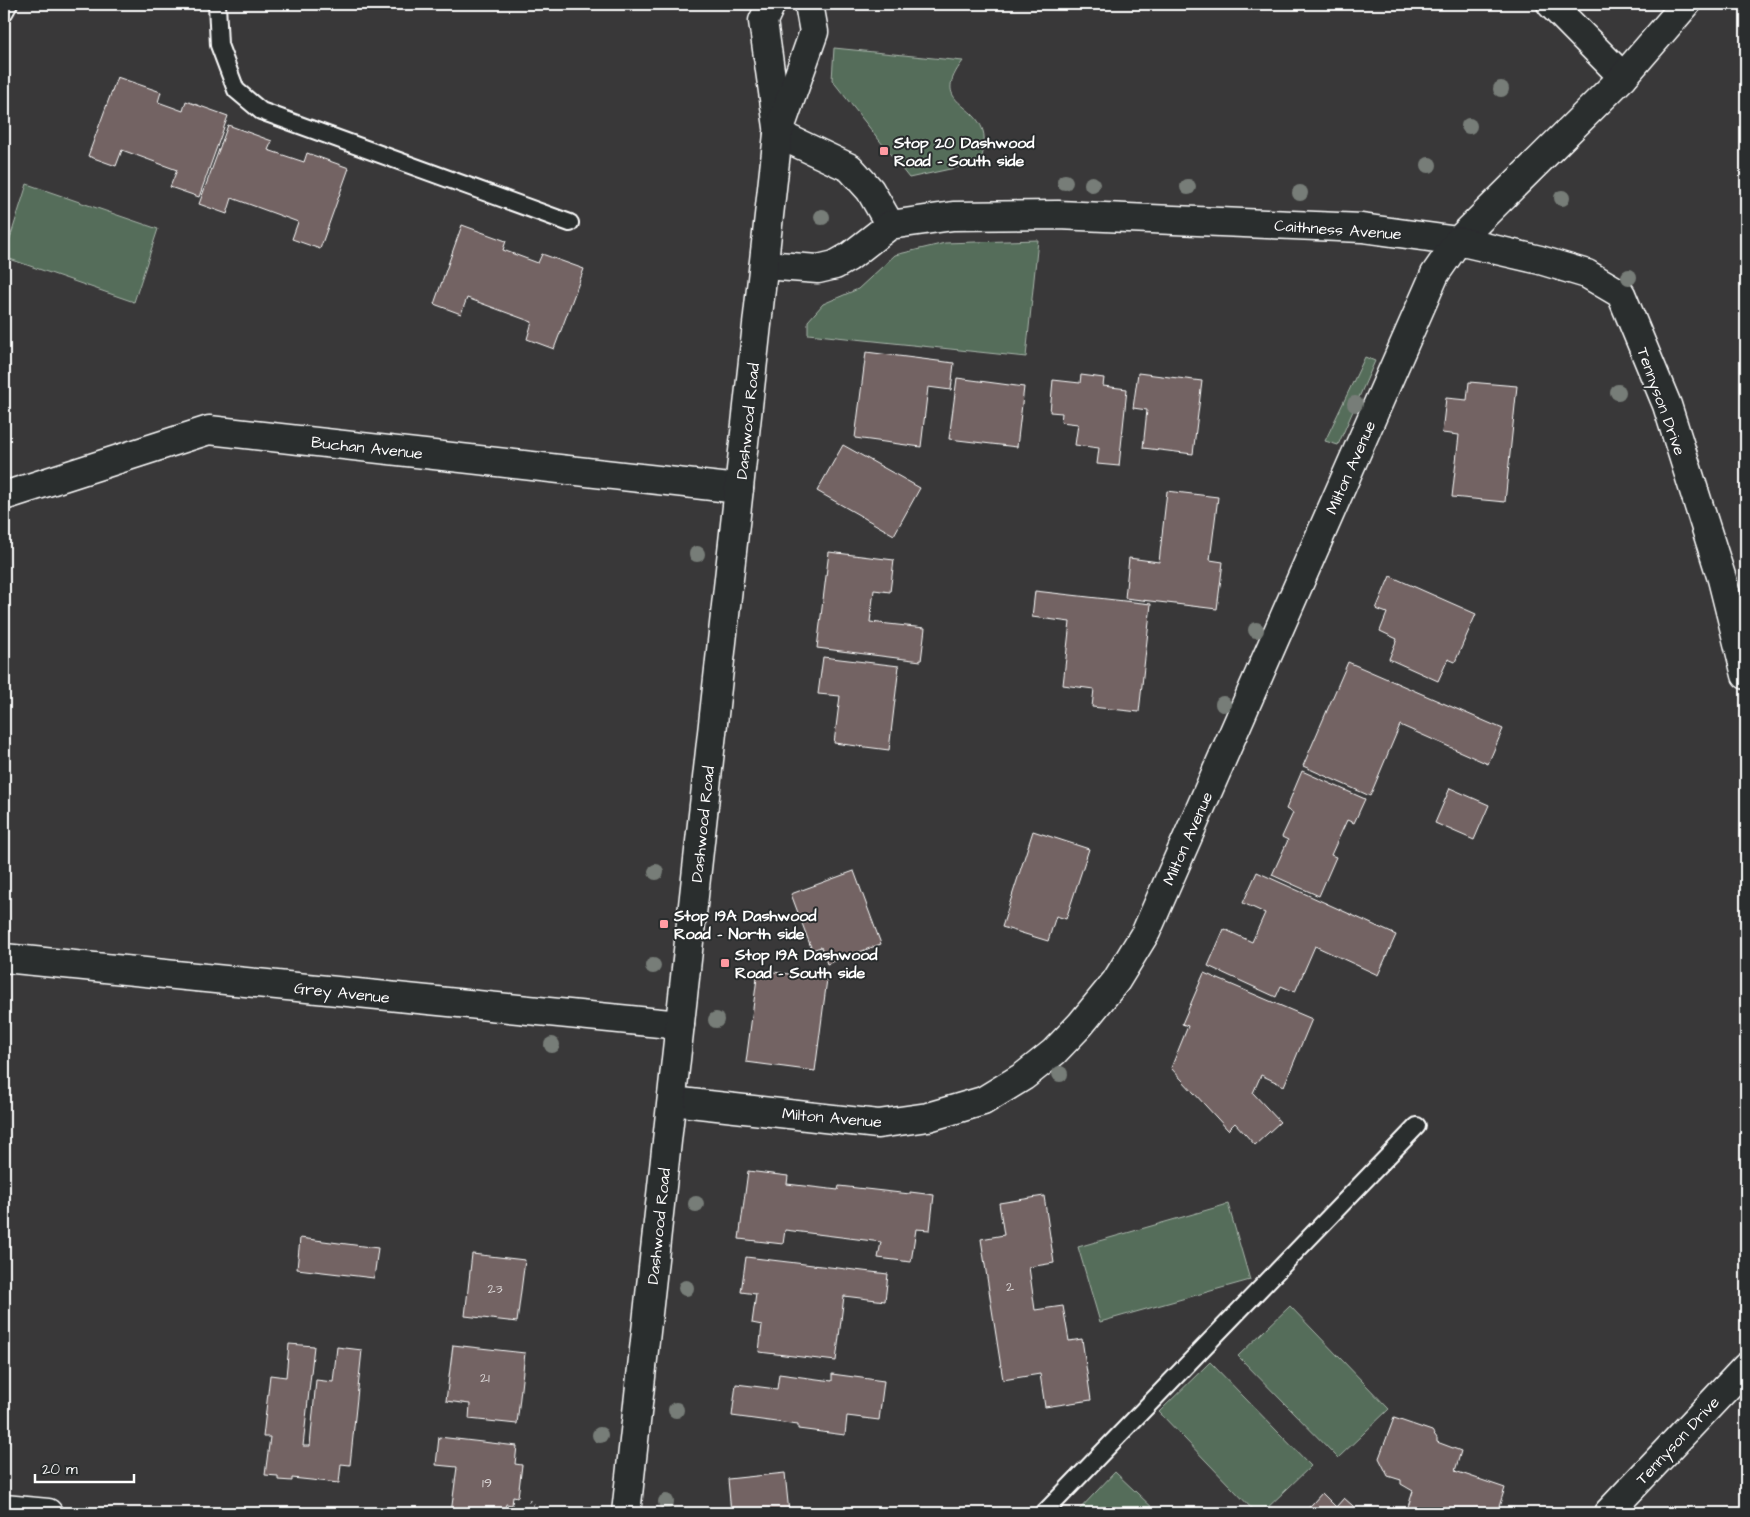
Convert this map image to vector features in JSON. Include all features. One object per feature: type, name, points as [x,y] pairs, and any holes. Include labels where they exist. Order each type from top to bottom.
[{"type":"street","name":"Dashwood Road","points":[[771,4],[763,21],[778,134]]},
{"type":"street","name":"Dashwood Road","points":[[626,1513],[778,134],[814,32],[809,4]]},
{"type":"street","points":[[1551,4],[1623,77]]},
{"type":"street","points":[[1458,241],[1623,77],[1686,4]]},
{"type":"street","points":[[778,134],[850,168],[870,190],[890,225]]},
{"type":"street","name":"Caithness Avenue","points":[[764,265],[818,269],[835,265],[849,257],[890,225],[953,216],[1058,215],[1362,228],[1458,241]]},
{"type":"street","name":"Tennyson Drive","points":[[1458,241],[1540,260],[1587,274],[1621,294],[1667,405],[1722,579],[1746,674]]},
{"type":"street","name":"Milton Avenue","points":[[672,1101],[878,1124],[928,1117],[983,1101],[1008,1086],[1054,1052],[1080,1025],[1116,981],[1146,932],[1435,274],[1458,241]]},
{"type":"street","name":"Buchan Avenue","points":[[4,496],[210,430],[739,488]]},
{"type":"street","name":"Grey Avenue","points":[[4,958],[680,1025]]},
{"type":"street","name":"Tennyson Drive","points":[[1608,1513],[1745,1370]]},
{"type":"street","points":[[4,1509],[48,1513]]},
{"type":"lane","points":[[4,13],[9,4]]},
{"type":"lane","points":[[217,4],[219,45],[236,90],[261,111],[570,223]]},
{"type":"lane","points":[[1044,1513],[1417,1126]]},
{"type":"path","points":[[529,1501],[544,1513]]},
{"type":"green space","points":[[834,48],[963,61],[954,75],[951,86],[952,94],[978,121],[983,131],[982,162],[909,178],[832,80]]},
{"type":"green space","points":[[27,184],[158,229],[134,302],[4,257]]},
{"type":"green space","points":[[1038,240],[1026,357],[808,334],[808,321],[823,304],[858,289],[895,255],[945,243]]},
{"type":"green space","points":[[1365,357],[1375,361],[1338,445],[1325,441]]},
{"type":"green space","points":[[1228,1204],[1250,1280],[1100,1322],[1078,1247]]},
{"type":"green space","points":[[1290,1306],[1389,1409],[1338,1458],[1238,1356]]},
{"type":"green space","points":[[1210,1362],[1311,1466],[1262,1513],[1256,1513],[1159,1412]]},
{"type":"green space","points":[[1115,1472],[1158,1513],[1076,1513]]},
{"type":"building","points":[[117,77],[161,92],[158,102],[183,111],[186,101],[228,116],[199,197],[170,187],[177,170],[122,150],[116,166],[88,156]]},
{"type":"building","points":[[228,125],[272,141],[268,150],[304,162],[307,153],[349,168],[320,249],[292,239],[298,222],[232,198],[227,214],[199,204]]},
{"type":"building","points":[[462,225],[506,241],[503,250],[538,263],[542,254],[584,269],[554,349],[527,339],[532,322],[467,298],[461,314],[434,304]]},
{"type":"building","points":[[866,352],[954,363],[951,390],[928,387],[921,447],[855,438]]},
{"type":"building","points":[[1138,373],[1202,381],[1193,454],[1143,448],[1147,410],[1133,408]]},
{"type":"building","points":[[1081,375],[1104,378],[1103,386],[1127,389],[1119,466],[1097,464],[1099,448],[1075,445],[1078,424],[1061,422],[1062,413],[1050,412],[1053,380],[1080,383]]},
{"type":"building","points":[[957,378],[1024,387],[1017,447],[949,439]]},
{"type":"building","points":[[1469,382],[1517,386],[1505,502],[1452,497],[1459,435],[1442,433],[1446,398],[1467,400]]},
{"type":"building","points":[[843,445],[920,488],[894,535],[817,491]]},
{"type":"building","points":[[1167,491],[1218,497],[1210,560],[1223,562],[1217,609],[1125,598],[1129,558],[1159,562]]},
{"type":"building","points":[[829,552],[894,560],[890,592],[874,590],[870,622],[925,628],[921,661],[817,648]]},
{"type":"building","points":[[1390,576],[1476,614],[1455,662],[1448,659],[1438,681],[1389,659],[1397,639],[1380,631],[1387,613],[1376,609]]},
{"type":"building","points":[[1035,591],[1151,604],[1139,712],[1092,707],[1094,689],[1063,685],[1070,622],[1032,617]]},
{"type":"building","points":[[823,657],[899,666],[889,750],[834,743],[840,696],[818,694]]},
{"type":"building","points":[[1348,662],[1503,729],[1488,764],[1400,725],[1370,796],[1303,766]]},
{"type":"building","points":[[1302,771],[1365,799],[1354,823],[1347,820],[1331,855],[1336,857],[1319,896],[1272,875],[1288,840],[1282,837],[1293,813],[1286,809]]},
{"type":"building","points":[[1450,788],[1489,805],[1474,840],[1435,823]]},
{"type":"building","points":[[1033,831],[1089,849],[1066,919],[1056,916],[1048,941],[1002,927]]},
{"type":"building","points":[[854,871],[881,944],[827,964],[821,947],[812,950],[791,894]]},
{"type":"building","points":[[1257,872],[1396,935],[1378,975],[1315,946],[1295,992],[1281,986],[1276,997],[1208,966],[1224,929],[1252,942],[1265,913],[1243,903]]},
{"type":"building","points":[[758,970],[827,979],[815,1071],[746,1062]]},
{"type":"building","points":[[1204,973],[1312,1019],[1284,1086],[1261,1075],[1253,1093],[1280,1122],[1255,1145],[1235,1123],[1228,1130],[1171,1068],[1188,1026],[1182,1024]]},
{"type":"building","points":[[748,1171],[788,1176],[787,1184],[838,1190],[839,1186],[934,1195],[930,1230],[916,1229],[911,1262],[878,1258],[881,1242],[785,1230],[783,1244],[739,1239]]},
{"type":"building","points":[[1044,1196],[1054,1263],[1029,1267],[1035,1310],[1063,1306],[1069,1341],[1082,1339],[1091,1400],[1045,1407],[1040,1374],[1003,1380],[981,1239],[1004,1235],[999,1203]]},
{"type":"building","points":[[300,1238],[378,1248],[374,1278],[297,1269]]},
{"type":"building","points":[[472,1254],[525,1260],[517,1322],[465,1316]]},
{"type":"building","points":[[746,1257],[888,1274],[885,1301],[844,1296],[836,1361],[759,1352],[762,1325],[752,1323],[756,1294],[741,1292]]},
{"type":"building","points":[[289,1344],[314,1346],[303,1446],[310,1446],[316,1380],[333,1382],[337,1347],[362,1350],[350,1465],[341,1464],[339,1483],[292,1478],[292,1481],[278,1480],[278,1476],[265,1475],[270,1437],[263,1437],[270,1375],[286,1377]]},
{"type":"building","points":[[453,1345],[525,1353],[517,1424],[469,1419],[470,1404],[446,1401]]},
{"type":"building","points":[[779,1374],[832,1381],[832,1374],[884,1381],[879,1420],[847,1416],[845,1435],[798,1429],[798,1425],[732,1416],[736,1384],[777,1389]]},
{"type":"building","points":[[1394,1418],[1432,1431],[1437,1438],[1437,1442],[1461,1451],[1455,1471],[1505,1488],[1497,1513],[1464,1513],[1454,1510],[1447,1513],[1406,1513],[1413,1491],[1401,1484],[1401,1480],[1388,1476],[1379,1458]]},
{"type":"building","points":[[439,1437],[517,1446],[515,1464],[522,1465],[518,1497],[513,1496],[512,1505],[506,1504],[504,1513],[451,1513],[457,1467],[436,1465]]},
{"type":"building","points":[[785,1473],[789,1513],[731,1513],[728,1479]]},
{"type":"building","points":[[1322,1493],[1336,1507],[1344,1498],[1361,1513],[1304,1513]]},
{"type":"place","name":"Stop 20 Dashwood Road - South side","points":[[884,151]]},
{"type":"place","name":"Stop 19A Dashwood Road - North side","points":[[664,924]]},
{"type":"place","name":"Stop 19A Dashwood Road - South side","points":[[725,963]]}]
